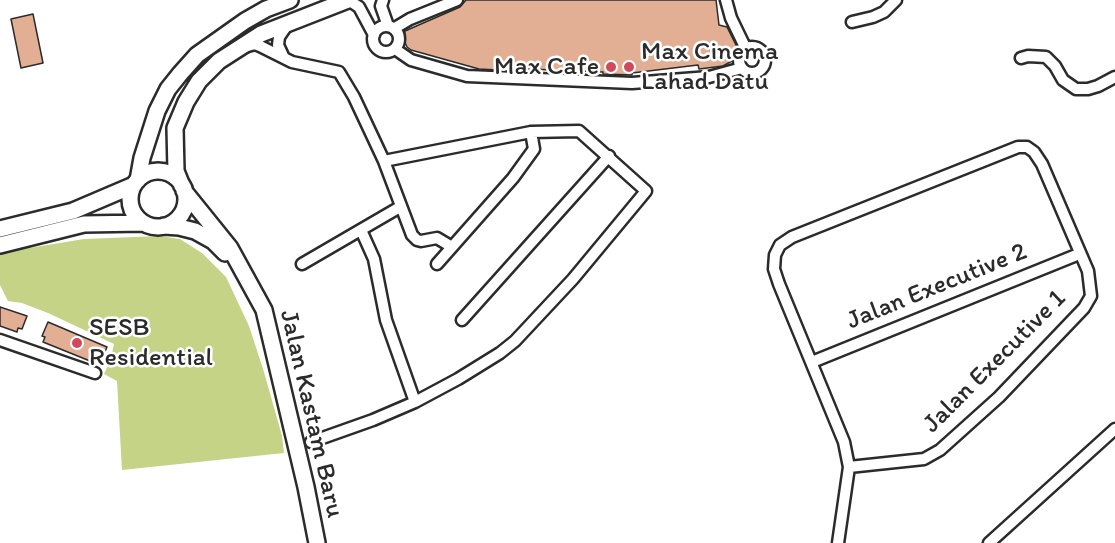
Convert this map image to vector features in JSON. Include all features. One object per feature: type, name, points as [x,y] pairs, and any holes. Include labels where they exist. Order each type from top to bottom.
[{"type":"street","points":[[290,0],[266,9],[245,21],[197,55],[168,89],[157,111],[130,202],[136,217],[143,223],[149,226],[164,226],[172,223],[184,209],[186,200],[176,171],[175,128],[186,102],[199,81],[219,61],[269,30],[350,1],[359,8],[374,35],[374,43],[379,50],[387,52],[395,49],[399,41],[398,32],[391,27],[381,6],[383,0]]},
{"type":"street","points":[[374,35],[379,28],[391,27],[458,0]]},
{"type":"street","points":[[726,0],[731,18],[746,49]]},
{"type":"street","points":[[852,22],[884,12],[896,0]]},
{"type":"street","points":[[284,59],[278,45],[279,37],[282,30],[294,21]]},
{"type":"street","points":[[236,50],[255,44],[284,59],[339,72],[354,97],[384,161],[408,228],[421,242],[436,238],[452,248]]},
{"type":"street","points":[[395,49],[411,60],[467,76],[632,83],[709,77],[742,68],[751,73],[756,72],[764,65],[765,60],[761,51],[751,47],[746,49],[740,57],[742,68]]},
{"type":"street","points":[[1021,58],[1046,57],[1055,66],[1063,80],[1076,89],[1098,86],[1115,77]]},
{"type":"street","points":[[311,442],[415,402],[500,353],[515,341],[573,279],[645,194],[645,189],[579,131],[531,132],[384,161]]},
{"type":"street","points":[[437,264],[513,178],[534,149],[531,132]]},
{"type":"street","name":"Jalan Executive 1","points":[[812,362],[778,284],[774,269],[775,255],[780,246],[792,237],[1018,147],[1027,147],[1034,152],[1042,164],[1088,271],[1091,296],[1084,308],[999,397],[955,438],[924,459],[849,467]]},
{"type":"street","points":[[462,320],[609,156]]},
{"type":"street","points":[[0,229],[73,211],[136,183],[145,175],[162,172],[177,179],[183,188]]},
{"type":"street","name":"Jalan Kastam Baru","points":[[183,188],[230,249],[264,310],[317,543]]},
{"type":"street","points":[[302,264],[400,207]]},
{"type":"street","points":[[0,245],[84,224],[143,223]]},
{"type":"street","name":"Jalan Kastam Baru","points":[[164,226],[195,231],[213,242],[238,265]]},
{"type":"street","points":[[361,230],[374,259],[386,320],[415,402]]},
{"type":"street","name":"Jalan Executive 2","points":[[812,362],[1079,254]]},
{"type":"street","points":[[0,340],[95,373]]},
{"type":"street","points":[[812,362],[841,434],[849,467],[838,543]]},
{"type":"street","points":[[989,543],[1115,429]]},
{"type":"green space","points":[[160,236],[180,239],[202,253],[226,277],[249,326],[282,436],[284,453],[122,470],[117,381],[104,374],[114,344],[48,313],[22,303],[8,301],[0,285],[0,254],[5,252],[84,239]]},
{"type":"building","points":[[466,0],[716,0],[719,25],[727,27],[738,49],[732,61],[723,66],[699,69],[698,65],[632,73],[632,75],[502,68],[498,70],[479,69],[407,47],[404,40],[405,31],[460,7]]},
{"type":"building","points":[[33,14],[43,63],[21,68],[11,19]]},
{"type":"building","name":"SESB Residential","points":[[0,307],[27,316],[22,329],[18,328],[17,332],[0,326]]},
{"type":"building","name":"SESB Residential","points":[[48,322],[107,347],[101,361],[96,359],[95,363],[43,342],[45,337],[42,336]]},
{"type":"place","name":"Max Cafe","points":[[611,67]]},
{"type":"place","name":"Max Cinema Lahad Datu","points":[[629,67]]},
{"type":"place","name":"SESB Residential","points":[[77,343]]}]
